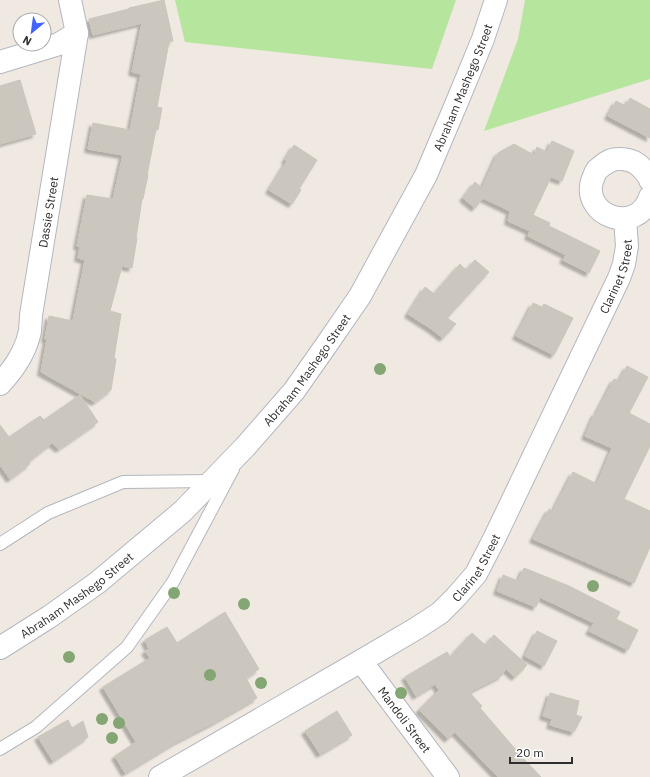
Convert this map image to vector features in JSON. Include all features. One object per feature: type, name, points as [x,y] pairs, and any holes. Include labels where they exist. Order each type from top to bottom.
[{"type":"street","points":[[0,62],[58,44],[77,33],[70,0]]},
{"type":"street","name":"Abraham Mashego Street","points":[[0,648],[49,617],[97,583],[183,511],[245,447],[294,391],[360,296],[426,174],[483,39],[496,0]]},
{"type":"street","name":"Dassie Street","points":[[0,384],[9,374],[23,353],[29,333],[77,33]]},
{"type":"street","points":[[650,180],[642,167],[630,160],[617,159],[604,163],[595,173],[591,186],[592,200],[600,211],[612,218],[625,219],[638,214],[647,204],[650,197]]},
{"type":"street","name":"Clarinet Street","points":[[160,777],[417,628],[440,613],[476,574],[525,477],[619,278],[624,264],[627,246],[625,219]]},
{"type":"street","name":"Mandoli Street","points":[[361,661],[448,777]]},
{"type":"lane","points":[[0,749],[36,727],[127,647],[173,582],[245,447]]},
{"type":"lane","points":[[0,544],[48,513],[123,482],[212,480]]},
{"type":"green space","points":[[175,0],[456,0],[432,69],[185,42]]},
{"type":"green space","points":[[525,0],[650,0],[650,79],[484,131],[518,39]]},
{"type":"building","points":[[164,0],[173,41],[169,42],[157,107],[162,108],[158,130],[156,129],[142,199],[132,268],[122,266],[110,311],[121,314],[114,358],[116,359],[111,390],[95,402],[41,372],[47,339],[45,339],[49,316],[73,321],[85,260],[78,258],[80,246],[77,246],[87,195],[113,199],[123,155],[88,149],[93,123],[130,130],[141,74],[132,72],[142,23],[93,35],[89,19]]},
{"type":"building","points":[[20,80],[36,134],[0,144],[0,86]]},
{"type":"building","points":[[630,98],[650,109],[650,138],[608,116],[616,101],[626,106]]},
{"type":"building","points":[[552,141],[574,151],[562,181],[551,177],[533,215],[550,223],[549,226],[600,251],[589,273],[563,260],[566,255],[528,236],[530,231],[508,221],[510,211],[483,198],[475,208],[463,198],[475,182],[482,188],[498,153],[514,144],[534,155],[537,147],[547,152]]},
{"type":"building","points":[[294,145],[317,160],[299,189],[301,190],[292,204],[269,190],[287,161],[285,160]]},
{"type":"building","points":[[475,260],[489,272],[447,318],[456,324],[443,338],[408,314],[425,287],[434,294],[460,264],[466,270]]},
{"type":"building","points":[[533,303],[542,307],[544,304],[573,318],[554,355],[516,336]]},
{"type":"building","points":[[627,366],[648,377],[629,413],[650,424],[650,446],[624,499],[650,511],[650,547],[634,583],[533,539],[549,509],[553,511],[573,472],[597,484],[612,448],[585,436],[595,413],[596,414],[614,379],[619,381]]},
{"type":"building","points":[[80,395],[98,422],[59,449],[52,443],[28,462],[30,464],[10,479],[0,465],[0,425],[9,437],[40,416],[44,420]]},
{"type":"building","points":[[524,568],[569,586],[620,612],[616,619],[638,630],[628,650],[589,631],[594,623],[540,597],[536,607],[497,591],[503,575],[518,581]]},
{"type":"building","points":[[225,612],[259,669],[246,678],[257,698],[176,742],[125,773],[115,756],[136,742],[103,687],[150,658],[145,651],[149,649],[145,640],[167,627],[177,643]]},
{"type":"building","points":[[537,631],[557,641],[544,666],[525,656]]},
{"type":"building","points":[[472,633],[485,645],[494,635],[527,665],[515,677],[506,669],[501,676],[469,692],[482,706],[480,708],[541,777],[498,777],[455,732],[448,739],[419,710],[439,690],[435,684],[416,696],[405,677],[447,652],[450,657]]},
{"type":"building","points":[[550,693],[579,701],[576,715],[582,717],[574,732],[550,725],[552,719],[543,716]]},
{"type":"building","points":[[337,711],[352,735],[320,754],[305,731]]},
{"type":"building","points":[[68,720],[72,728],[83,721],[88,737],[53,761],[38,737]]}]
